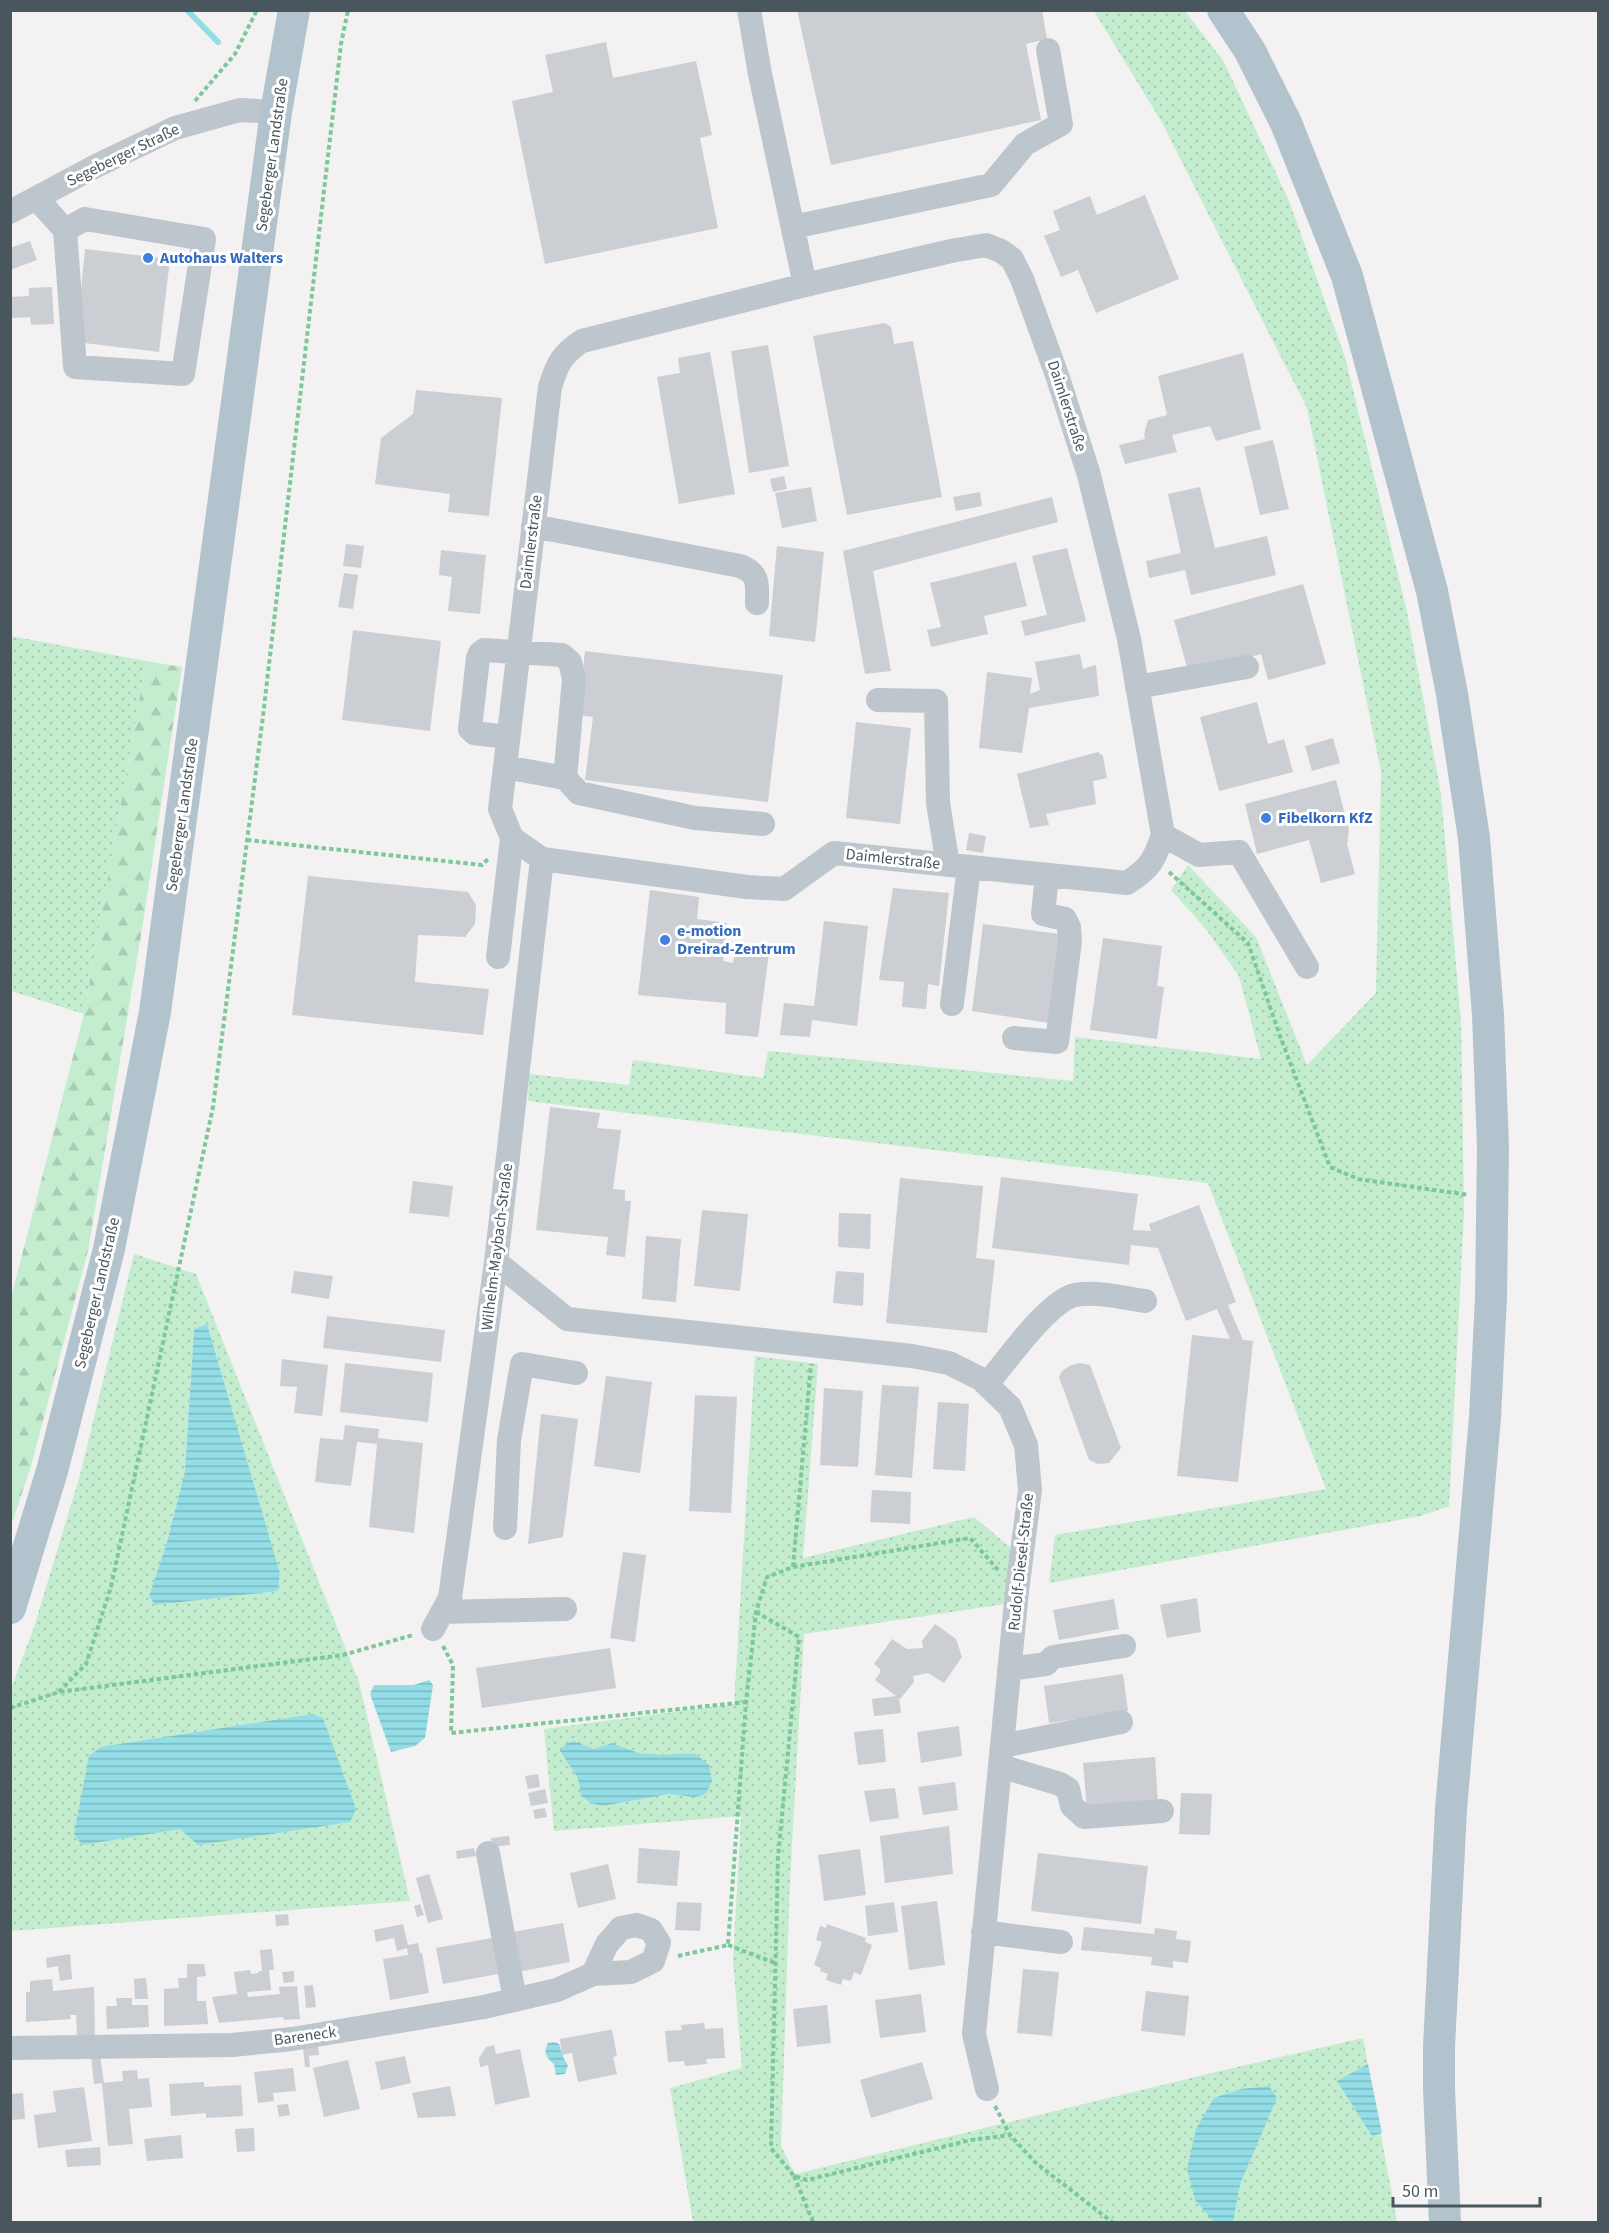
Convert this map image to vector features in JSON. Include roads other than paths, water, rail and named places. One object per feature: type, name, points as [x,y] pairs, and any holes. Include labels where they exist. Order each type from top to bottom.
[{"type":"main road","name":"Segeberger Landstraße","points":[[10,1608],[52,1471],[109,1249],[155,1012],[276,112],[294,10]]},
{"type":"main road","points":[[1223,10],[1250,51],[1286,123],[1347,276],[1432,591],[1452,694],[1474,838],[1489,1026],[1493,1148],[1491,1286],[1484,1429],[1451,1809],[1439,2047],[1445,2223]]},
{"type":"street","points":[[749,10],[760,74],[805,285]]},
{"type":"street","points":[[793,227],[990,185],[1025,144],[1061,124],[1048,50]]},
{"type":"street","name":"Segeberger Straße","points":[[10,212],[175,128],[240,110],[276,112]]},
{"type":"street","points":[[36,198],[65,230],[75,367],[183,374],[204,238],[85,219],[65,230]]},
{"type":"street","name":"Daimlerstraße","points":[[986,245],[1001,251],[1012,260],[1022,279],[1058,378],[1089,475],[1129,639],[1163,836],[1155,860],[1146,870],[1127,883],[834,853],[784,889],[747,887],[542,860],[512,838],[500,808],[550,387],[556,365],[568,350],[582,341],[805,285],[986,245]]},
{"type":"street","points":[[533,526],[740,566],[750,570],[758,581],[757,603]]},
{"type":"street","points":[[508,737],[474,733],[470,729],[480,652],[484,650],[562,655],[570,662],[574,679],[565,778]]},
{"type":"street","points":[[1137,687],[1247,667]]},
{"type":"street","points":[[878,700],[936,701],[938,803],[959,866],[952,1004]]},
{"type":"street","points":[[505,767],[565,778],[579,793],[695,818],[763,824]]},
{"type":"street","points":[[1163,836],[1199,855],[1239,852],[1307,966]]},
{"type":"street","points":[[498,957],[512,838]]},
{"type":"street","name":"Wilhelm-Maybach-Straße","points":[[542,860],[496,1262],[450,1599],[438,1620],[565,1608]]},
{"type":"street","points":[[1014,1038],[1057,1042],[1070,941],[1069,927],[1065,919],[1043,914],[1047,875]]},
{"type":"street","name":"Rudolf-Diesel-Straße","points":[[496,1262],[567,1319],[912,1356],[949,1363],[981,1379],[1010,1407],[1026,1445],[1030,1490],[1017,1591],[974,2034],[987,2089]]},
{"type":"street","points":[[987,1384],[1051,1308],[1065,1298],[1092,1293],[1145,1301]]},
{"type":"street","points":[[505,1528],[509,1440],[522,1364],[576,1373]]},
{"type":"street","points":[[472,1438],[509,1440]]},
{"type":"street","points":[[1009,1669],[1046,1664],[1053,1657],[1124,1646]]},
{"type":"street","points":[[1001,1756],[1121,1722]]},
{"type":"street","points":[[1001,1756],[1068,1789],[1072,1806],[1083,1817],[1162,1811]]},
{"type":"street","points":[[488,1853],[515,2000]]},
{"type":"street","name":"Bareneck","points":[[10,2048],[232,2045],[303,2037],[515,2000],[557,1990],[593,1974],[632,1971],[653,1961],[659,1943],[651,1930],[637,1925],[621,1928],[607,1944],[593,1974]]},
{"type":"street","points":[[983,1932],[1061,1942]]},
{"type":"water","points":[[207,1324],[280,1573],[278,1591],[155,1605],[149,1596],[167,1542],[185,1471],[194,1329]]},
{"type":"water","points":[[429,1680],[433,1685],[425,1738],[415,1746],[391,1752],[370,1694],[374,1685],[414,1685]]},
{"type":"water","points":[[313,1714],[323,1718],[356,1809],[350,1822],[198,1845],[180,1829],[82,1845],[74,1834],[89,1756],[101,1747]]},
{"type":"water","points":[[573,1741],[594,1749],[612,1743],[638,1753],[663,1755],[694,1753],[709,1765],[712,1781],[706,1794],[695,1797],[669,1794],[602,1806],[591,1803],[581,1796],[578,1778],[560,1751],[566,1744]]},
{"type":"water","points":[[548,2043],[559,2044],[568,2065],[565,2074],[556,2075],[554,2064],[546,2055]]},
{"type":"water","points":[[1368,2064],[1382,2133],[1372,2136],[1337,2081]]},
{"type":"water","points":[[1269,2086],[1277,2098],[1240,2184],[1233,2222],[1214,2222],[1195,2200],[1187,2169],[1196,2129],[1214,2098],[1241,2089]]},
{"type":"waterway","points":[[187,10],[218,42]]},
{"type":"place","name":"Autohaus Walters","points":[[148,258]]},
{"type":"place","name":"Fibelkorn KfZ","points":[[1266,818]]},
{"type":"place","name":"e-motion Dreirad-Zentrum","points":[[665,940]]}]
